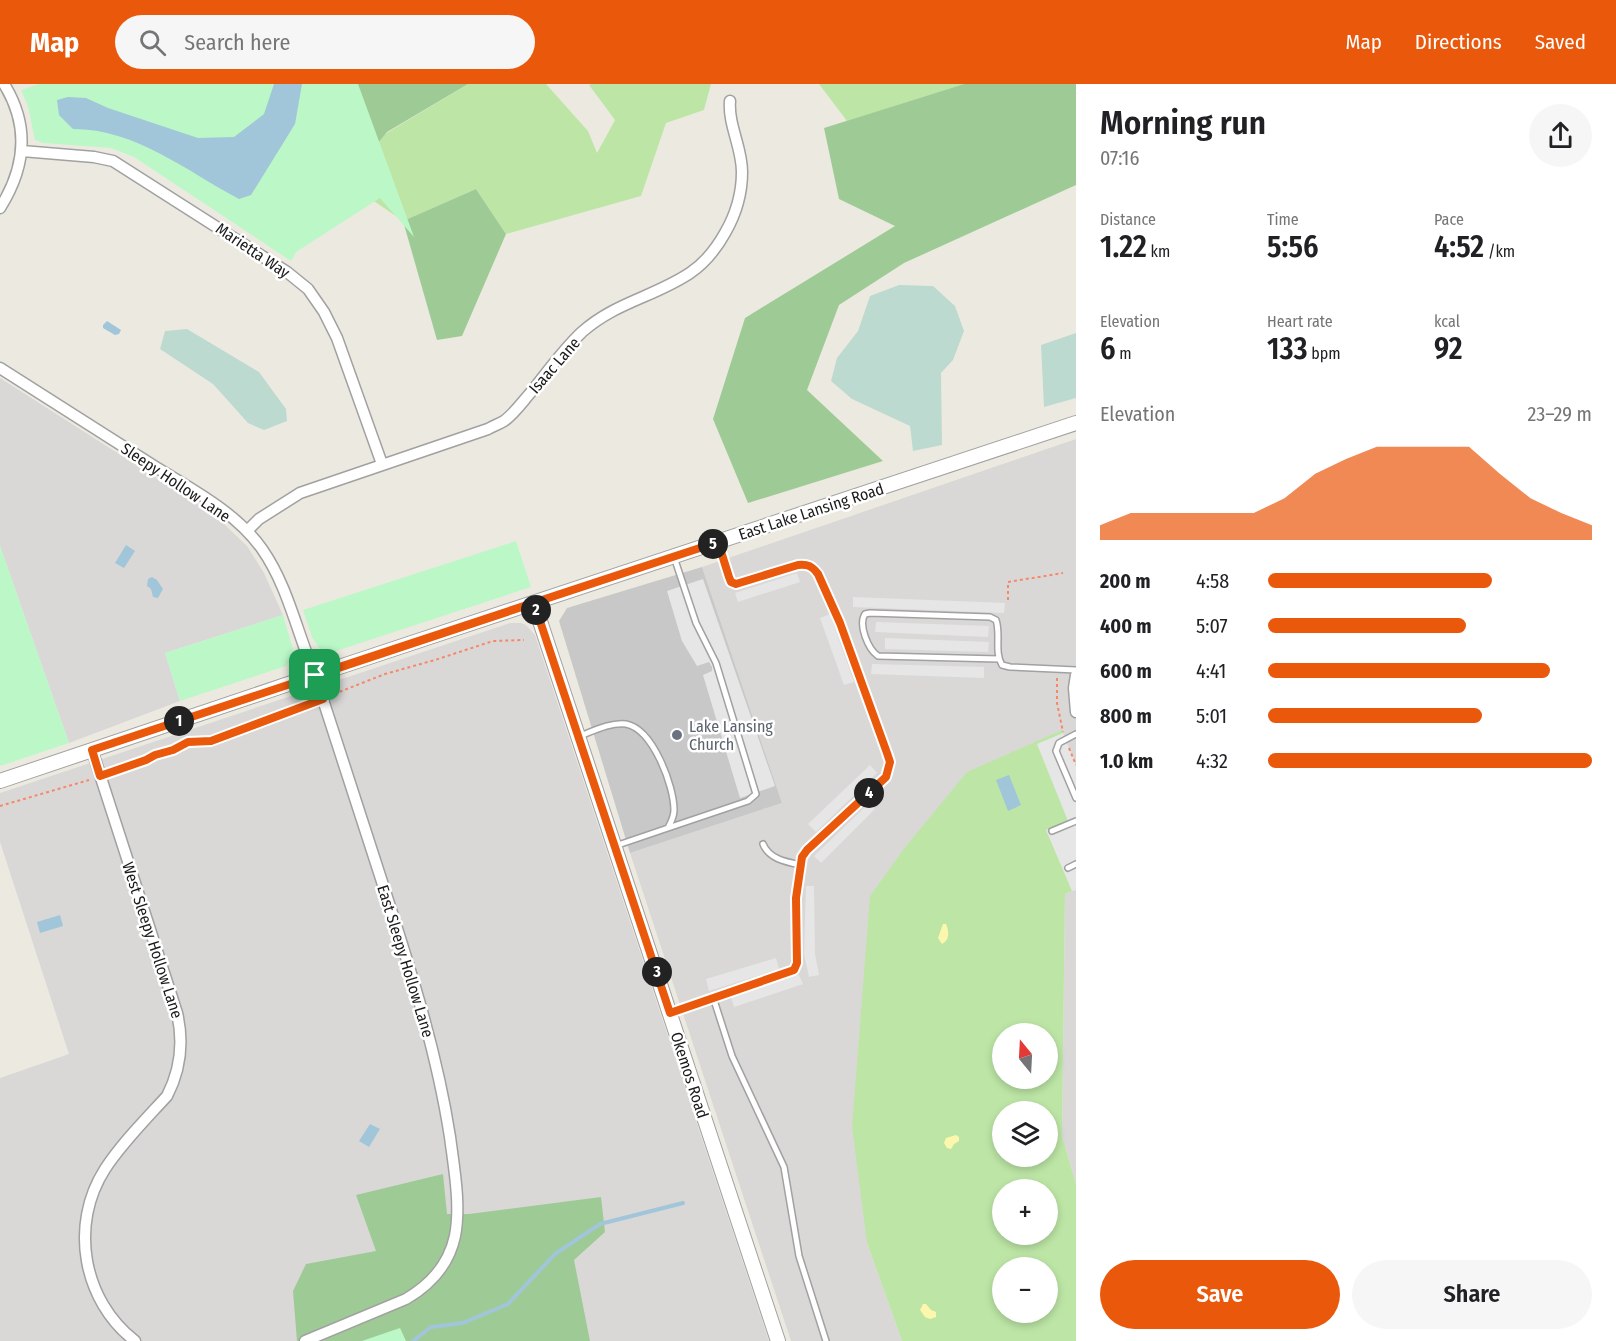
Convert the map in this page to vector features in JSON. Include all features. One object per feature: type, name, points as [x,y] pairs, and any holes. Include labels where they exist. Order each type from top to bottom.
[{"type":"street","points":[[0,208],[16,178],[22,151],[19,119],[12,98],[4,84]]},
{"type":"street","name":"Isaac Lane","points":[[248,531],[259,519],[300,493],[488,429],[504,421],[517,409],[568,347],[601,317],[620,305],[664,287],[690,273],[706,260],[728,228],[741,190],[741,153],[731,118],[729,101]]},
{"type":"street","name":"Marietta Way","points":[[22,151],[113,161],[287,272],[308,290],[324,312],[338,338],[382,464]]},
{"type":"street","name":"Sleepy Hollow Lane","points":[[0,368],[201,496],[248,531],[262,548],[276,573],[315,675]]},
{"type":"street","name":"East Lake Lansing Road","points":[[0,781],[1076,423]]},
{"type":"street","name":"Okemos Road","points":[[534,603],[778,1341]]},
{"type":"street","points":[[1076,673],[1074,688],[1076,712]]},
{"type":"street","name":"East Sleepy Hollow Lane","points":[[305,1341],[417,1292],[434,1277],[449,1254],[456,1226],[455,1177],[448,1127],[433,1053],[403,945],[315,675]]},
{"type":"street","name":"West Sleepy Hollow Lane","points":[[92,750],[177,1013],[181,1037],[180,1060],[167,1096],[104,1170],[91,1197],[85,1227],[86,1256],[93,1285],[108,1313],[135,1341]]},
{"type":"lane","points":[[670,1013],[794,970],[797,963],[796,898],[801,865],[807,850],[886,777],[890,762],[840,623],[813,567],[806,564],[798,565],[736,584],[731,582],[718,542]]},
{"type":"lane","points":[[615,846],[748,801],[756,794],[716,663],[696,623],[674,557]]},
{"type":"lane","points":[[999,659],[878,656],[872,651],[862,626],[862,618],[865,614],[870,613],[990,617],[996,620],[999,627],[999,659],[1002,665],[1057,669],[1076,673]]},
{"type":"lane","points":[[579,736],[626,724],[646,736],[662,763],[671,789],[675,811],[668,828]]},
{"type":"lane","points":[[1076,734],[1065,738],[1056,746],[1076,798]]},
{"type":"lane","points":[[1052,831],[1076,821]]},
{"type":"lane","points":[[763,844],[772,856],[785,862],[801,865]]},
{"type":"lane","points":[[1068,868],[1076,864]]},
{"type":"lane","points":[[713,997],[732,1056],[784,1167],[799,1256],[826,1341]]},
{"type":"path","points":[[1008,600],[1008,582],[1063,573]]},
{"type":"path","points":[[0,806],[100,776],[173,750],[188,742],[211,741],[385,674],[493,641],[524,640]]},
{"type":"path","points":[[1057,669],[1057,703],[1061,728],[1076,765]]},
{"type":"shaded area","points":[[274,84],[302,84],[295,124],[251,195],[239,199],[139,144],[96,131],[73,129],[59,115],[57,100],[68,97],[86,98],[108,108],[198,138],[234,137],[264,114]]},
{"type":"shaded area","points":[[899,285],[933,286],[955,306],[964,331],[953,360],[941,373],[942,445],[913,451],[910,426],[852,399],[831,381],[837,358],[858,331],[870,296]]},
{"type":"shaded area","points":[[107,321],[121,330],[119,334],[115,335],[103,328]]},
{"type":"shaded area","points":[[187,329],[259,372],[286,409],[287,421],[264,430],[248,423],[213,384],[160,349],[165,331]]},
{"type":"shaded area","points":[[1076,333],[1076,398],[1044,407],[1041,345]]},
{"type":"shaded area","points":[[0,378],[205,509],[223,523],[247,546],[264,573],[283,615],[165,653],[180,701],[69,743],[0,546]]},
{"type":"shaded area","points":[[1076,439],[1076,765],[867,1243],[902,1341],[791,1341],[630,853],[782,803],[702,567]]},
{"type":"shaded area","points":[[126,545],[135,551],[124,568],[115,563]]},
{"type":"shaded area","points":[[702,567],[782,803],[630,853],[559,621],[567,608]]},
{"type":"shaded area","points":[[797,573],[800,582],[738,602],[735,593]]},
{"type":"shaded area","points":[[152,577],[163,589],[158,598],[153,597],[151,589],[147,586],[148,579]]},
{"type":"shaded area","points":[[703,579],[775,786],[740,798],[703,675],[712,671],[712,667],[709,662],[697,666],[682,641],[667,591]]},
{"type":"shaded area","points":[[853,597],[1005,603],[1004,613],[853,607]]},
{"type":"shaded area","points":[[830,614],[854,682],[844,685],[820,618]]},
{"type":"shaded area","points":[[876,622],[989,626],[988,637],[875,632]]},
{"type":"shaded area","points":[[510,623],[526,625],[535,635],[769,1341],[0,1341],[0,1078],[69,1054],[0,842],[0,793]]},
{"type":"shaded area","points":[[885,638],[989,642],[988,652],[885,649]]},
{"type":"shaded area","points":[[872,664],[984,667],[984,678],[871,674]]},
{"type":"shaded area","points":[[1063,733],[1076,765],[1076,890],[1072,891],[1046,830],[1068,821],[1037,744]]},
{"type":"shaded area","points":[[870,765],[877,773],[816,832],[808,824]]},
{"type":"shaded area","points":[[1009,775],[1021,805],[1008,811],[996,780]]},
{"type":"shaded area","points":[[869,803],[875,809],[821,863],[814,856]]},
{"type":"shaded area","points":[[806,886],[814,886],[815,954],[819,975],[809,977],[804,954]]},
{"type":"shaded area","points":[[1076,890],[1076,1184],[1062,1136],[1065,894]]},
{"type":"shaded area","points":[[60,915],[63,926],[40,933],[37,922]]},
{"type":"shaded area","points":[[776,958],[779,969],[709,991],[706,979]]},
{"type":"shaded area","points":[[799,975],[803,984],[734,1007],[731,997]]},
{"type":"shaded area","points":[[370,1124],[380,1129],[369,1147],[359,1141]]},
{"type":"green space","points":[[39,84],[358,84],[414,237],[380,198],[296,252],[291,261],[134,157],[111,148],[43,143],[35,140],[28,106],[21,90]]},
{"type":"green space","points":[[333,84],[468,84],[387,132],[300,238]]},
{"type":"green space","points":[[468,84],[546,84],[588,131],[597,153],[615,120],[589,85],[711,84],[704,110],[666,123],[641,196],[506,234],[476,189],[403,221],[346,182],[385,134]]},
{"type":"green space","points":[[819,84],[964,84],[847,121]]},
{"type":"green space","points":[[964,84],[1076,84],[1076,185],[904,263],[839,305],[807,390],[883,461],[748,503],[713,419],[745,318],[895,226],[839,199],[824,128]]},
{"type":"green space","points":[[476,189],[506,234],[462,336],[437,340],[403,221]]},
{"type":"green space","points":[[516,541],[531,587],[333,652],[319,648],[312,637],[303,610]]},
{"type":"green space","points":[[0,546],[69,743],[0,766]]},
{"type":"green space","points":[[283,615],[295,656],[286,666],[180,701],[165,653]]},
{"type":"green space","points":[[1062,730],[1076,765],[1076,890],[1065,894],[1062,1136],[1076,1184],[1076,1341],[902,1341],[867,1243],[852,1127],[870,896],[906,846],[967,772]]},
{"type":"green space","points":[[443,1174],[447,1214],[469,1214],[601,1197],[605,1232],[574,1260],[590,1341],[297,1341],[293,1291],[306,1264],[376,1251],[356,1195]]},
{"type":"green space","points":[[400,1328],[406,1341],[362,1341]]},
{"type":"sand","points":[[943,924],[946,924],[948,935],[942,944],[938,938]]},
{"type":"sand","points":[[956,1135],[959,1141],[951,1149],[947,1148],[944,1143],[946,1138]]},
{"type":"sand","points":[[923,1304],[936,1312],[936,1317],[930,1319],[925,1317],[920,1310]]},
{"type":"waterway","points":[[413,1341],[431,1327],[463,1323],[508,1304],[555,1254],[600,1224],[683,1203]]},
{"type":"place","name":"Lake Lansing Church","points":[[677,735]]},
{"type":"route","points":[[315,675],[323,699],[211,741],[188,742],[173,750],[162,752],[100,776],[92,750],[315,675],[534,603],[670,1013],[794,970],[797,963],[796,898],[802,857],[886,777],[889,770],[890,762],[840,623],[813,567],[806,564],[798,565],[736,584],[731,582],[724,566],[718,542],[315,675]]}]
